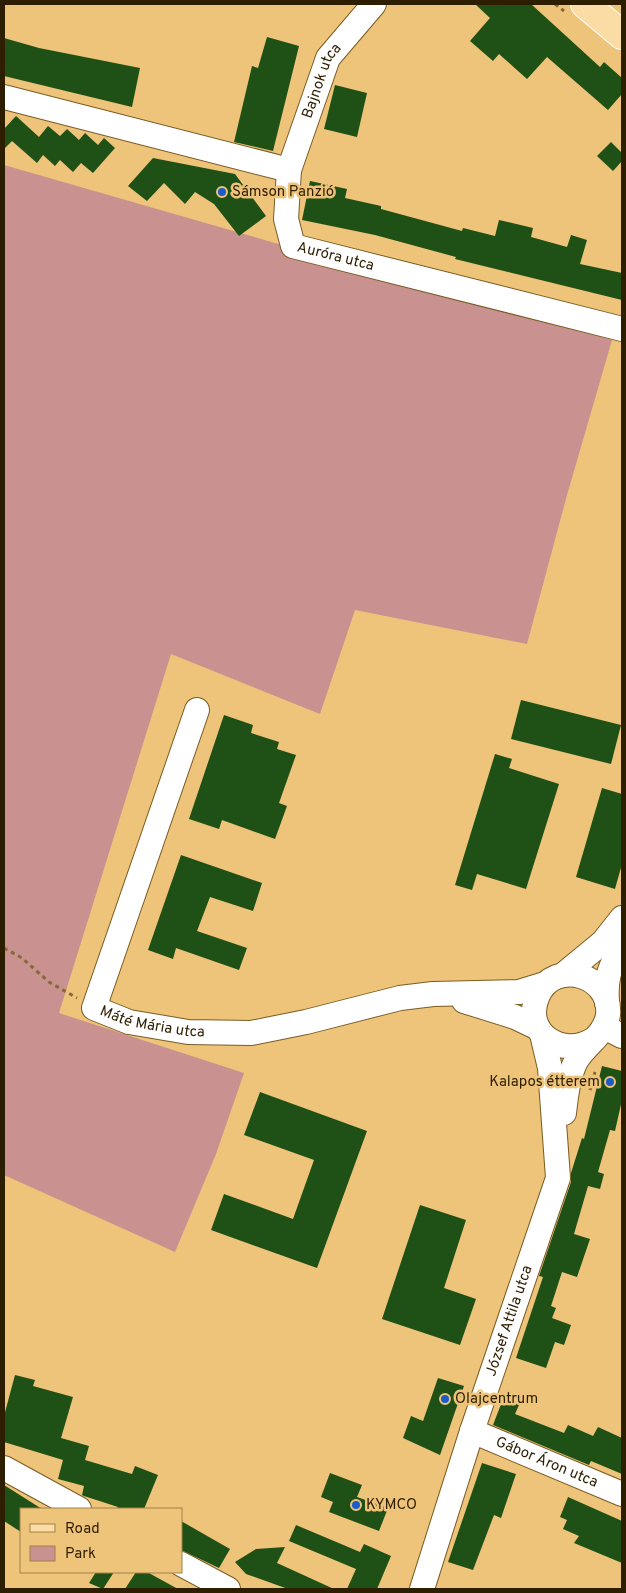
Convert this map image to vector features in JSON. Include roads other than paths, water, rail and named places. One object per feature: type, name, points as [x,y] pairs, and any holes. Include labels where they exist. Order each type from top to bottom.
[{"type":"main road","points":[[585,4],[622,35]]},
{"type":"street","name":"Bajnok utca","points":[[289,170],[328,58],[374,4]]},
{"type":"street","points":[[4,97],[289,170]]},
{"type":"street","name":"Auróra utca","points":[[289,170],[286,219],[293,246],[622,329]]},
{"type":"street","name":"Máté Mária utca","points":[[197,710],[94,1008],[129,1022],[178,1030],[250,1033],[306,1022],[367,1005],[433,994],[519,992],[554,979]]},
{"type":"street","points":[[554,979],[604,942],[622,918]]},
{"type":"street","points":[[607,1027],[606,982],[608,971],[622,943]]},
{"type":"street","points":[[554,979],[573,974],[588,978],[598,985],[607,1027]]},
{"type":"street","name":"József Attila utca","points":[[422,1589],[472,1431],[558,1178],[550,1068],[540,1031],[534,1017],[534,1005],[538,994],[554,979]]},
{"type":"street","name":"Máté Mária utca","points":[[433,994],[502,1012],[540,1031]]},
{"type":"street","points":[[540,1031],[556,1044],[566,1047],[585,1045],[607,1027]]},
{"type":"street","name":"József Attila utca","points":[[558,1167],[568,1085],[576,1061],[607,1027]]},
{"type":"street","name":"Gábor Áron utca","points":[[472,1431],[622,1494]]},
{"type":"street","points":[[4,1468],[77,1508]]},
{"type":"street","points":[[182,1565],[228,1589]]},
{"type":"place","name":"Sámson Panzió","points":[[222,192]]},
{"type":"place","name":"Kalapos étterem","points":[[610,1082]]},
{"type":"place","name":"Olajcentrum","points":[[445,1399]]},
{"type":"place","name":"KYMCO","points":[[356,1505]]}]
